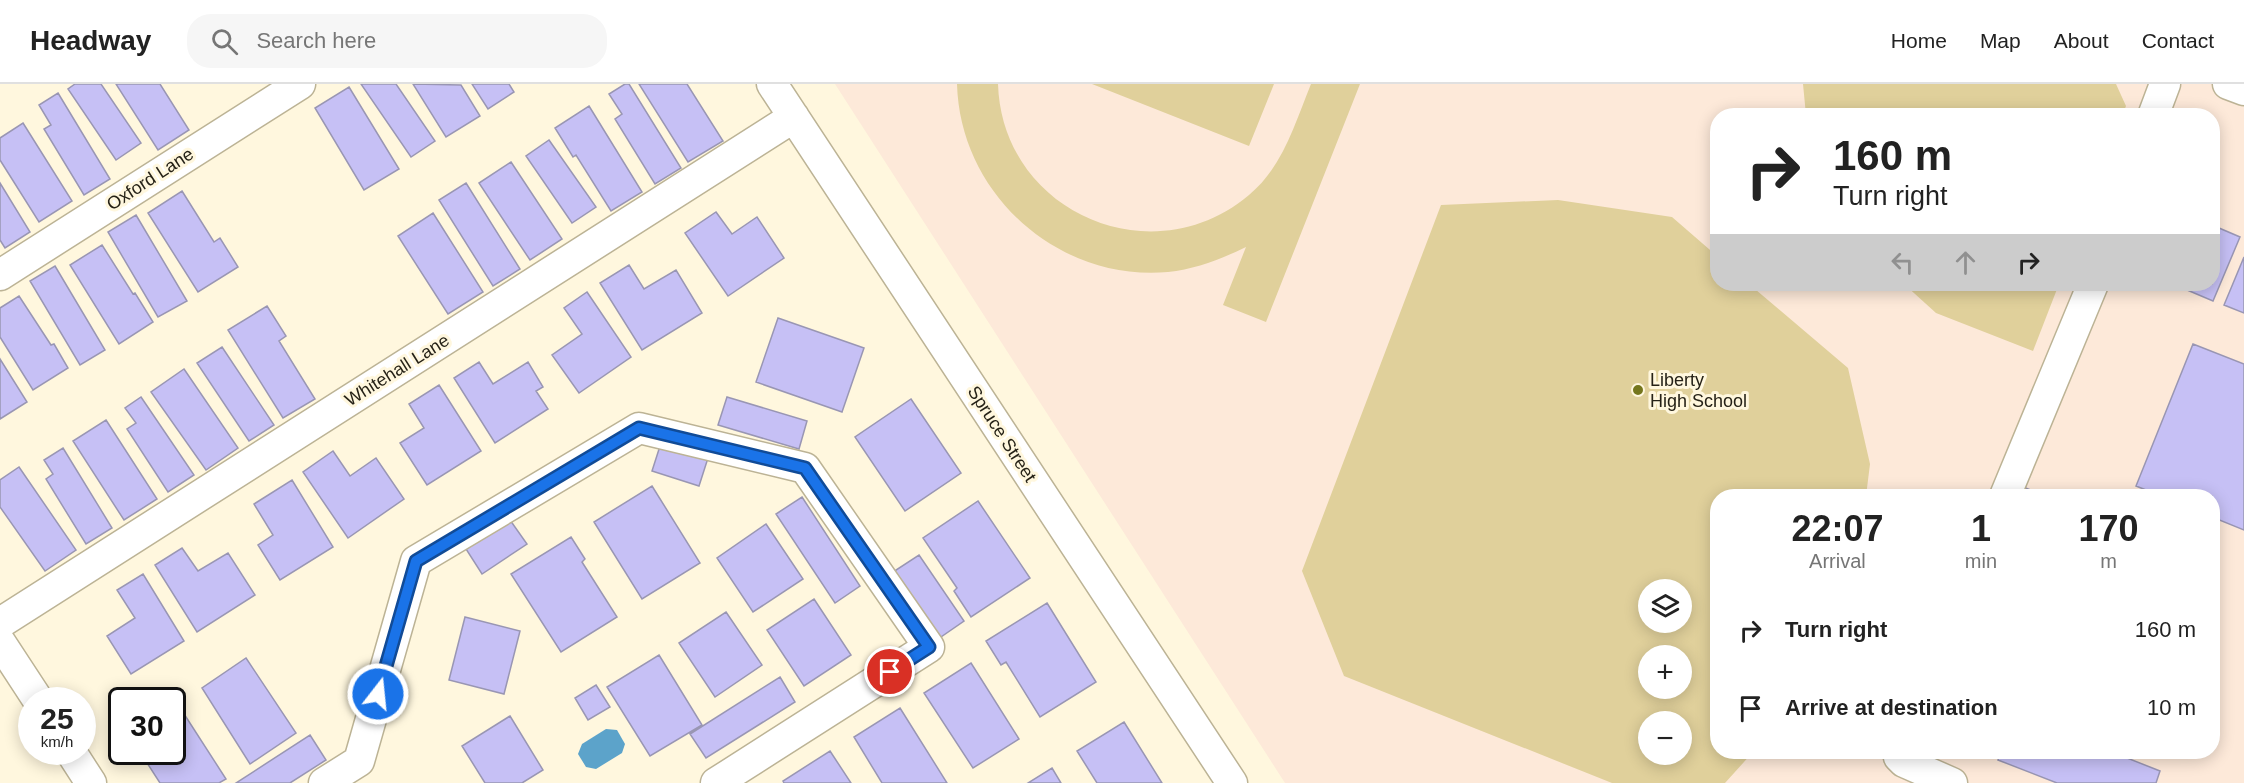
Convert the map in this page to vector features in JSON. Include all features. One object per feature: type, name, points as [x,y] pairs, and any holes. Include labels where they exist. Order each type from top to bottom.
[{"type":"street","name":"Oxford Lane","points":[[0,275],[300,84]]},
{"type":"street","name":"Spruce Street","points":[[772,84],[1232,783]]},
{"type":"street","points":[[2156,108],[2165,84]]},
{"type":"street","points":[[2228,84],[2244,90]]},
{"type":"street","name":"Whitehall Lane","points":[[0,623],[794,117]]},
{"type":"street","points":[[2008,489],[2089,291]]},
{"type":"street","points":[[324,783],[359,761],[416,561],[639,428],[805,468],[929,647],[716,783]]},
{"type":"street","points":[[0,642],[29,687]]},
{"type":"street","points":[[1901,759],[1952,783]]},
{"type":"street","points":[[80,765],[92,783]]},
{"type":"shaded area","name":"Liberty High School","points":[[835,84],[2244,84],[2244,783],[1285,783]]},
{"type":"shaded area","points":[[957,84],[998,84],[1006,129],[1025,167],[1054,197],[1089,218],[1128,230],[1169,230],[1211,219],[1249,195],[1261,184],[1287,144],[1311,84],[1360,84],[1266,322],[1223,305],[1246,247],[1188,269],[1168,272],[1127,271],[1089,262],[1054,246],[1022,223],[996,194],[976,161],[962,124]]},
{"type":"shaded area","points":[[1092,84],[1274,84],[1249,146]]},
{"type":"shaded area","points":[[1803,84],[2116,84],[2126,106],[2125,108],[1805,108]]},
{"type":"shaded area","points":[[1558,200],[1672,217],[1710,250],[1710,291],[1757,291],[1848,368],[1870,464],[1867,489],[1710,489],[1710,759],[1747,759],[1725,783],[1612,783],[1344,676],[1302,571],[1441,205]]},
{"type":"shaded area","points":[[1912,291],[2056,291],[2033,351],[1936,313]]},
{"type":"water","points":[[606,729],[617,730],[625,744],[622,753],[596,769],[586,767],[578,754],[582,744]]},
{"type":"building","points":[[75,84],[101,84],[141,143],[116,160],[68,89]]},
{"type":"building","points":[[116,84],[160,84],[189,130],[158,150]]},
{"type":"building","points":[[361,84],[396,84],[435,141],[411,157]]},
{"type":"building","points":[[413,84],[461,85],[480,116],[446,137]]},
{"type":"building","points":[[472,84],[509,84],[514,92],[488,109]]},
{"type":"building","points":[[629,84],[681,168],[655,184],[615,119],[622,114],[609,94]]},
{"type":"building","points":[[639,84],[687,84],[723,141],[688,162]]},
{"type":"building","points":[[349,87],[399,169],[364,190],[315,108]]},
{"type":"building","points":[[58,93],[110,179],[84,195],[44,129],[51,125],[39,105]]},
{"type":"building","points":[[589,106],[642,192],[611,211],[576,155],[573,157],[555,128]]},
{"type":"building","points":[[23,123],[72,201],[39,222],[0,160],[0,138]]},
{"type":"building","points":[[549,140],[596,207],[572,223],[526,156]]},
{"type":"building","points":[[511,162],[562,239],[530,260],[479,183]]},
{"type":"building","points":[[0,183],[30,232],[5,248],[0,240]]},
{"type":"building","points":[[466,183],[520,269],[493,286],[439,200]]},
{"type":"building","points":[[182,191],[214,242],[220,238],[238,267],[198,292],[148,213]]},
{"type":"building","points":[[716,212],[732,234],[757,217],[784,258],[728,296],[685,233]]},
{"type":"building","points":[[433,213],[483,292],[448,314],[398,236]]},
{"type":"building","points":[[136,215],[187,301],[158,317],[108,232]]},
{"type":"building","points":[[2220,228],[2240,237],[2220,284]]},
{"type":"building","points":[[102,245],[153,322],[119,344],[70,265]]},
{"type":"building","points":[[2244,257],[2244,313],[2224,305]]},
{"type":"building","points":[[629,265],[644,289],[676,270],[702,313],[642,350],[600,283]]},
{"type":"building","points":[[55,266],[105,350],[80,365],[30,281]]},
{"type":"building","points":[[2189,291],[2217,291],[2213,301]]},
{"type":"building","points":[[587,292],[631,357],[579,393],[552,355],[582,334],[564,308]]},
{"type":"building","points":[[19,296],[51,345],[54,344],[68,368],[33,390],[0,337],[0,308]]},
{"type":"building","points":[[267,306],[286,336],[279,341],[315,399],[283,418],[228,330]]},
{"type":"building","points":[[778,318],[864,348],[842,412],[756,382]]},
{"type":"building","points":[[2193,344],[2244,364],[2244,530],[2220,520],[2220,489],[2144,489],[2136,486]]},
{"type":"building","points":[[222,347],[274,425],[249,441],[197,363]]},
{"type":"building","points":[[0,359],[27,402],[0,419]]},
{"type":"building","points":[[479,362],[493,384],[528,362],[543,387],[536,391],[548,409],[495,443],[454,378]]},
{"type":"building","points":[[184,369],[238,448],[206,470],[151,392]]},
{"type":"building","points":[[439,385],[481,451],[427,485],[400,443],[424,428],[409,404]]},
{"type":"building","points":[[141,397],[194,475],[168,492],[127,429],[136,423],[125,408]]},
{"type":"building","points":[[727,397],[807,421],[799,449],[718,425]]},
{"type":"building","points":[[911,399],[961,473],[905,511],[855,437]]},
{"type":"building","points":[[106,420],[157,499],[124,520],[73,441]]},
{"type":"building","points":[[661,443],[708,458],[699,486],[652,471]]},
{"type":"building","points":[[63,448],[112,528],[86,544],[46,479],[53,474],[44,460]]},
{"type":"building","points":[[333,451],[350,476],[376,458],[404,499],[348,538],[303,472]]},
{"type":"building","points":[[19,467],[76,550],[45,571],[0,507],[0,480]]},
{"type":"building","points":[[292,480],[333,547],[280,580],[258,545],[273,535],[254,504]]},
{"type":"building","points":[[652,486],[700,563],[642,599],[594,522]]},
{"type":"building","points":[[802,497],[860,586],[835,603],[776,514]]},
{"type":"building","points":[[978,501],[1030,578],[971,617],[954,591],[957,588],[923,538]]},
{"type":"building","points":[[510,520],[527,544],[482,574],[466,549]]},
{"type":"building","points":[[766,524],[803,579],[753,612],[717,558]]},
{"type":"building","points":[[571,537],[585,559],[582,562],[617,617],[561,652],[511,574]]},
{"type":"building","points":[[182,548],[198,571],[228,553],[255,595],[197,632],[155,565]]},
{"type":"building","points":[[919,555],[964,621],[938,639],[893,572]]},
{"type":"building","points":[[143,574],[184,641],[131,674],[107,636],[135,618],[117,590]]},
{"type":"building","points":[[814,599],[851,655],[804,686],[767,630]]},
{"type":"building","points":[[1047,603],[1096,682],[1040,717],[1006,662],[1001,665],[986,641]]},
{"type":"building","points":[[726,612],[762,665],[715,697],[679,643]]},
{"type":"building","points":[[465,617],[520,631],[504,694],[449,680]]},
{"type":"building","points":[[659,655],[702,725],[650,756],[607,687]]},
{"type":"building","points":[[246,658],[296,733],[250,764],[202,688]]},
{"type":"building","points":[[971,663],[1019,739],[973,768],[924,693]]},
{"type":"building","points":[[780,677],[795,702],[706,758],[690,734]]},
{"type":"building","points":[[596,685],[610,707],[588,720],[575,698]]},
{"type":"building","points":[[900,708],[947,783],[882,783],[854,737]]},
{"type":"building","points":[[510,716],[543,770],[522,783],[485,783],[462,746]]},
{"type":"building","points":[[186,717],[226,779],[219,783],[160,783],[148,765],[186,765]]},
{"type":"building","points":[[1124,722],[1162,783],[1097,783],[1077,751]]},
{"type":"building","points":[[310,735],[326,760],[290,783],[236,783]]},
{"type":"building","points":[[830,751],[851,783],[784,783],[783,781]]},
{"type":"building","points":[[2130,759],[2160,771],[2156,783],[2057,783],[1998,760]]},
{"type":"building","points":[[1052,768],[1061,783],[1028,783]]},
{"type":"place","name":"Liberty High School","points":[[1638,390]]},
{"type":"route","points":[[378,694],[416,561],[639,428],[805,468],[929,647],[890,672]]}]
